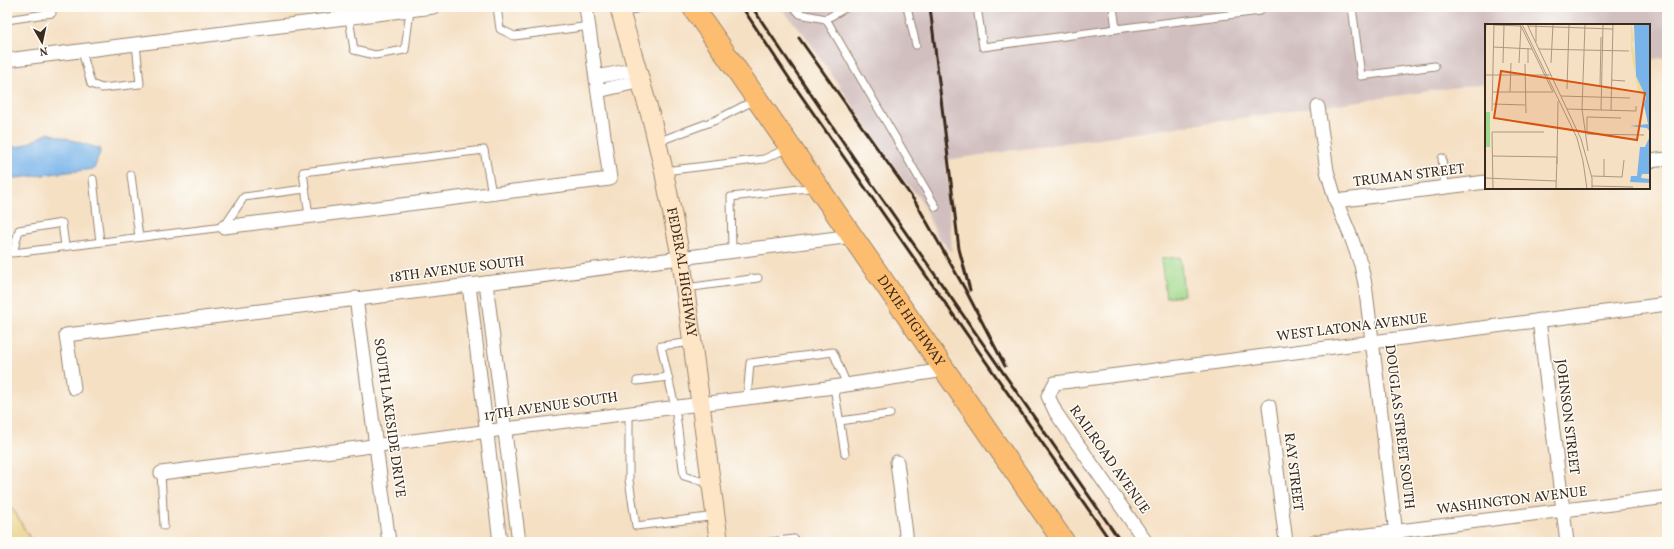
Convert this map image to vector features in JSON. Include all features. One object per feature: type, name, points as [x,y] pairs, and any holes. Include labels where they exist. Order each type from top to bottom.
[{"type":"main road","name":"DIXIE HIGHWAY","points":[[693,7],[1064,542]]},
{"type":"main road","name":"FEDERAL HIGHWAY","points":[[631,9],[640,75],[664,171],[681,258],[719,542]]},
{"type":"street","points":[[7,60],[433,7]]},
{"type":"street","points":[[224,227],[610,179],[590,26],[586,7]]},
{"type":"street","points":[[596,77],[640,75]]},
{"type":"street","points":[[598,92],[640,75]]},
{"type":"street","name":"DOUGLAS STREET SOUTH","points":[[1318,107],[1327,171],[1336,201],[1361,265],[1365,284],[1396,537]]},
{"type":"street","points":[[1650,161],[1667,159]]},
{"type":"street","name":"TRUMAN STREET","points":[[1336,201],[1485,182]]},
{"type":"street","name":"18TH AVENUE SOUTH","points":[[74,388],[66,335],[852,236]]},
{"type":"street","points":[[486,283],[519,542]]},
{"type":"street","points":[[468,285],[500,542]]},
{"type":"street","name":"SOUTH LAKESIDE DRIVE","points":[[356,298],[389,542]]},
{"type":"street","name":"WEST LATONA AVENUE","points":[[1048,396],[1056,383],[1667,304]]},
{"type":"street","name":"JOHNSON STREET","points":[[1539,320],[1567,542]]},
{"type":"street","name":"17TH AVENUE SOUTH","points":[[161,472],[376,444],[504,430],[847,385],[945,370]]},
{"type":"street","name":"RAILROAD AVENUE","points":[[1048,396],[1056,413],[1146,542]]},
{"type":"street","name":"RAY STREET","points":[[1269,406],[1286,542]]},
{"type":"street","points":[[897,462],[907,542]]},
{"type":"street","name":"WASHINGTON AVENUE","points":[[1312,542],[1396,537],[1563,510],[1667,497]]},
{"type":"lane","points":[[7,20],[52,13],[52,7]]},
{"type":"lane","points":[[497,7],[500,29],[514,36],[590,26]]},
{"type":"lane","points":[[794,7],[800,14],[826,19],[847,7]]},
{"type":"lane","points":[[907,7],[916,45]]},
{"type":"lane","points":[[978,7],[983,47],[1260,11]]},
{"type":"lane","points":[[1113,7],[1116,29]]},
{"type":"lane","points":[[1352,7],[1361,76],[1435,66]]},
{"type":"lane","points":[[349,18],[354,50],[375,55],[405,50],[410,10]]},
{"type":"lane","points":[[826,19],[936,207]]},
{"type":"lane","points":[[82,51],[91,84],[102,88],[118,87],[140,84],[136,44]]},
{"type":"lane","points":[[657,142],[716,120],[757,99]]},
{"type":"lane","points":[[664,171],[764,159],[790,147]]},
{"type":"lane","points":[[309,216],[303,172],[484,150],[492,194]]},
{"type":"lane","points":[[1442,158],[1445,187]]},
{"type":"lane","points":[[131,175],[139,237]]},
{"type":"lane","points":[[93,179],[100,242]]},
{"type":"lane","points":[[732,251],[731,197],[818,187]]},
{"type":"lane","points":[[65,246],[62,223],[19,230],[13,253],[224,227],[244,197],[305,188]]},
{"type":"lane","points":[[685,288],[758,278]]},
{"type":"lane","points":[[693,342],[661,346],[675,407],[684,476],[712,484]]},
{"type":"lane","points":[[747,398],[750,363],[833,352],[847,385]]},
{"type":"lane","points":[[637,381],[668,377]]},
{"type":"lane","points":[[834,386],[845,454]]},
{"type":"lane","points":[[629,413],[629,480],[636,526],[716,516]]},
{"type":"lane","points":[[840,421],[890,414]]},
{"type":"lane","points":[[161,472],[164,526]]},
{"type":"lane","points":[[770,542],[794,539]]},
{"type":"shaded area","points":[[780,7],[1667,7],[1667,57],[1650,60],[1650,24],[1485,24],[1485,83],[946,160],[952,252],[937,236],[921,200],[902,178],[804,34]]},
{"type":"green space","points":[[1180,257],[1184,295],[1166,297],[1161,259]]},
{"type":"sand","points":[[13,509],[32,542],[7,542],[7,510]]},
{"type":"water","points":[[49,133],[101,149],[94,169],[7,179],[7,148],[22,146]]},
{"type":"railway","points":[[742,7],[791,81],[1111,542]]},
{"type":"railway","points":[[752,7],[860,167],[1121,542]]},
{"type":"railway","points":[[930,7],[959,249],[970,290]]},
{"type":"railway","points":[[799,38],[916,203],[965,289],[1005,366]]}]
